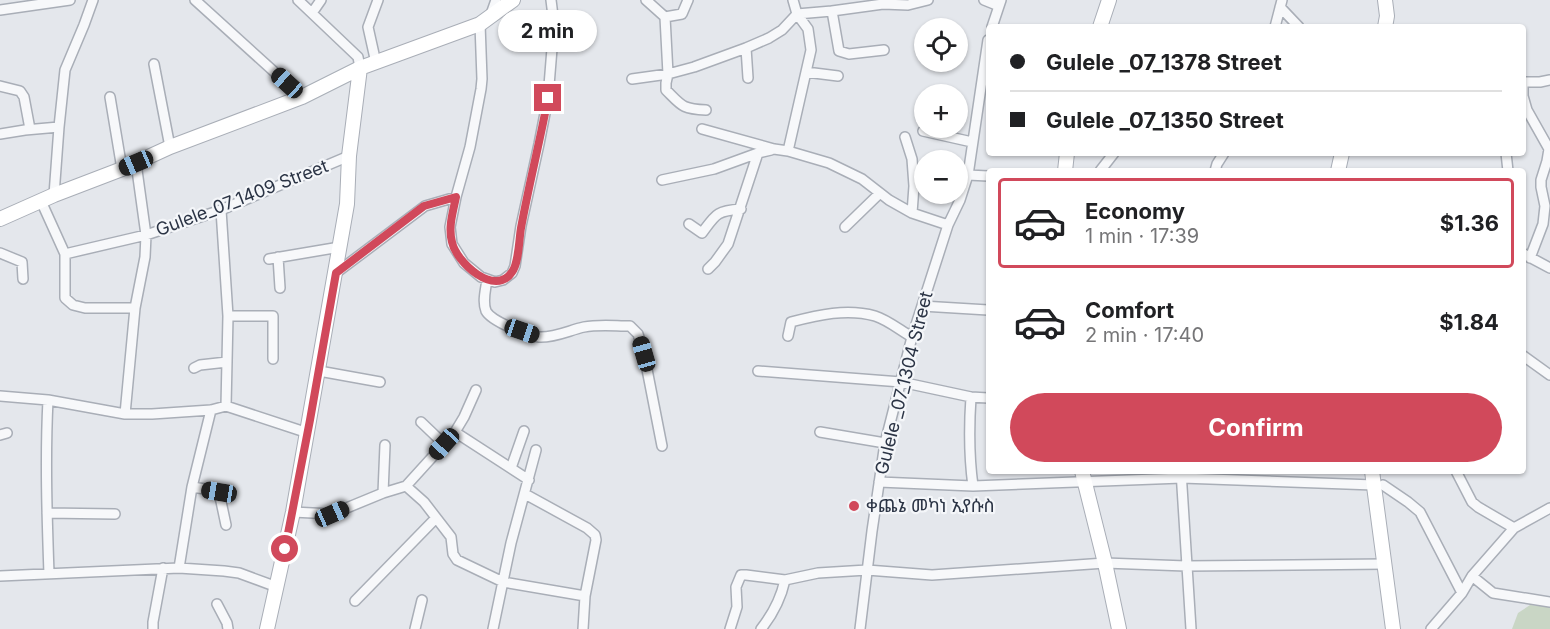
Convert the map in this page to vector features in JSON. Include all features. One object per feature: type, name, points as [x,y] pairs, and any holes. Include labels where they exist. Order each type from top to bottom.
[{"type":"main road","points":[[0,219],[170,147],[302,97],[360,68],[485,21],[513,0]]},
{"type":"main road","points":[[1101,24],[1108,0]]},
{"type":"main road","points":[[1384,0],[1387,16],[1386,24]]},
{"type":"main road","points":[[267,629],[293,512],[336,273],[347,204],[349,156],[360,68]]},
{"type":"main road","points":[[1083,477],[1119,629]]},
{"type":"main road","points":[[1378,478],[1393,629]]},
{"type":"main road","points":[[1378,478],[1401,629]]},
{"type":"street","points":[[0,10],[70,0]]},
{"type":"street","points":[[93,0],[65,70],[59,127],[47,198],[65,254],[65,298],[73,305],[85,308],[135,308]]},
{"type":"street","points":[[195,0],[302,97]]},
{"type":"street","points":[[298,0],[358,57],[360,68]]},
{"type":"street","points":[[312,13],[321,0]]},
{"type":"street","points":[[376,63],[368,27],[378,0]]},
{"type":"street","points":[[496,0],[485,21],[481,89],[470,147],[450,227],[452,244],[464,263],[481,277],[495,282],[503,280],[512,273],[515,266],[521,226],[548,98],[554,24],[551,0]]},
{"type":"street","points":[[646,0],[665,17],[668,74],[666,90],[681,105],[706,110]]},
{"type":"street","points":[[665,17],[682,14],[688,0]]},
{"type":"street","points":[[788,151],[811,50],[808,29],[797,14],[793,0]]},
{"type":"street","points":[[632,79],[668,74],[694,67],[746,48],[782,30],[797,14],[832,11],[845,4],[882,2],[908,5],[928,0]]},
{"type":"street","points":[[984,0],[1000,3],[993,24]]},
{"type":"street","points":[[1276,24],[1281,4]]},
{"type":"street","points":[[1281,4],[1297,24]]},
{"type":"street","points":[[832,11],[840,51],[849,54],[884,50]]},
{"type":"street","points":[[746,48],[748,78]]},
{"type":"street","name":"Gulele _07_1304 Street","points":[[968,175],[986,53]]},
{"type":"street","points":[[154,64],[170,147]]},
{"type":"street","points":[[806,72],[838,76]]},
{"type":"street","points":[[1526,82],[1550,80]]},
{"type":"street","points":[[0,86],[21,91],[30,129]]},
{"type":"street","points":[[110,97],[122,169]]},
{"type":"street","points":[[1526,106],[1549,149],[1541,180],[1545,206],[1543,224],[1526,256],[1550,268]]},
{"type":"street","points":[[0,134],[59,127]]},
{"type":"street","points":[[702,129],[829,163],[853,174],[889,200],[912,213],[948,225]]},
{"type":"street","points":[[905,137],[912,159],[914,186],[912,213]]},
{"type":"street","points":[[954,138],[972,142]]},
{"type":"street","points":[[662,180],[714,169],[774,149]]},
{"type":"street","points":[[708,269],[728,244],[758,153]]},
{"type":"street","name":"Gulele_07_1409 Street","points":[[65,254],[146,235],[221,210],[349,156]]},
{"type":"street","points":[[1102,168],[1112,156]]},
{"type":"street","points":[[125,414],[135,308],[145,257],[146,235],[136,163]]},
{"type":"street","points":[[968,175],[986,176]]},
{"type":"street","points":[[845,227],[880,193]]},
{"type":"street","points":[[336,273],[424,206],[456,197]]},
{"type":"street","name":"Gulele _07_1304 Street","points":[[860,629],[885,443],[912,337],[948,225],[958,204]]},
{"type":"street","points":[[689,224],[702,233],[713,218],[723,211],[741,209]]},
{"type":"street","points":[[221,210],[228,316],[226,406]]},
{"type":"street","points":[[280,288],[274,258],[340,247]]},
{"type":"street","points":[[0,253],[22,262],[23,279]]},
{"type":"street","points":[[487,279],[484,302],[486,311],[506,325],[538,337],[554,336],[585,327],[630,326],[638,334],[644,354],[662,446]]},
{"type":"street","points":[[922,306],[986,310]]},
{"type":"street","points":[[788,336],[791,322],[820,314],[851,312],[877,316],[912,337]]},
{"type":"street","points":[[228,316],[273,316],[273,359]]},
{"type":"street","points":[[1526,358],[1550,375]]},
{"type":"street","points":[[194,368],[200,365],[227,362]]},
{"type":"street","points":[[319,371],[380,382]]},
{"type":"street","points":[[758,372],[901,382],[971,397],[986,398]]},
{"type":"street","points":[[293,512],[332,514],[382,493],[406,486],[455,432],[476,390]]},
{"type":"street","points":[[0,396],[48,400],[125,414],[211,410],[226,406],[308,433]]},
{"type":"street","points":[[971,397],[973,486]]},
{"type":"street","points":[[48,400],[47,513],[50,574]]},
{"type":"street","points":[[179,568],[192,487],[211,410]]},
{"type":"street","points":[[421,422],[444,444]]},
{"type":"street","points":[[511,468],[524,431]]},
{"type":"street","points":[[455,432],[529,480]]},
{"type":"street","points":[[820,432],[885,443]]},
{"type":"street","points":[[382,493],[386,445]]},
{"type":"street","points":[[493,629],[511,543],[536,450]]},
{"type":"street","points":[[1458,474],[1472,502],[1514,528]]},
{"type":"street","points":[[879,482],[973,486],[1083,477],[1181,475],[1378,478],[1420,512],[1462,593]]},
{"type":"street","points":[[1181,475],[1191,629]]},
{"type":"street","points":[[406,486],[424,502],[451,537],[454,557],[503,582],[585,596]]},
{"type":"street","points":[[192,487],[231,493]]},
{"type":"street","points":[[219,492],[226,525]]},
{"type":"street","points":[[525,494],[593,532],[596,540],[585,596],[583,629]]},
{"type":"street","points":[[1431,629],[1514,528],[1550,508]]},
{"type":"street","points":[[47,513],[115,514]]},
{"type":"street","points":[[355,601],[436,518]]},
{"type":"street","points":[[730,629],[737,607],[736,587],[741,575],[785,580],[818,573],[867,570],[932,575],[1105,563],[1186,566],[1385,564]]},
{"type":"street","points":[[153,629],[163,568]]},
{"type":"street","points":[[0,576],[179,568],[239,573],[277,586]]},
{"type":"street","points":[[1473,576],[1493,593],[1550,601]]},
{"type":"street","points":[[761,629],[780,599],[785,580]]},
{"type":"street","points":[[415,629],[422,600]]},
{"type":"street","points":[[217,604],[228,629]]},
{"type":"green space","points":[[1530,605],[1550,607],[1550,629],[1512,629],[1518,613]]},
{"type":"place","name":"ቀጨኔ መካነ ኢየሱስ","points":[[854,506]]},
{"type":"route","points":[[285,549],[336,273],[424,206],[456,197],[450,227],[452,244],[464,263],[481,277],[495,282],[503,280],[512,273],[548,98]]}]
